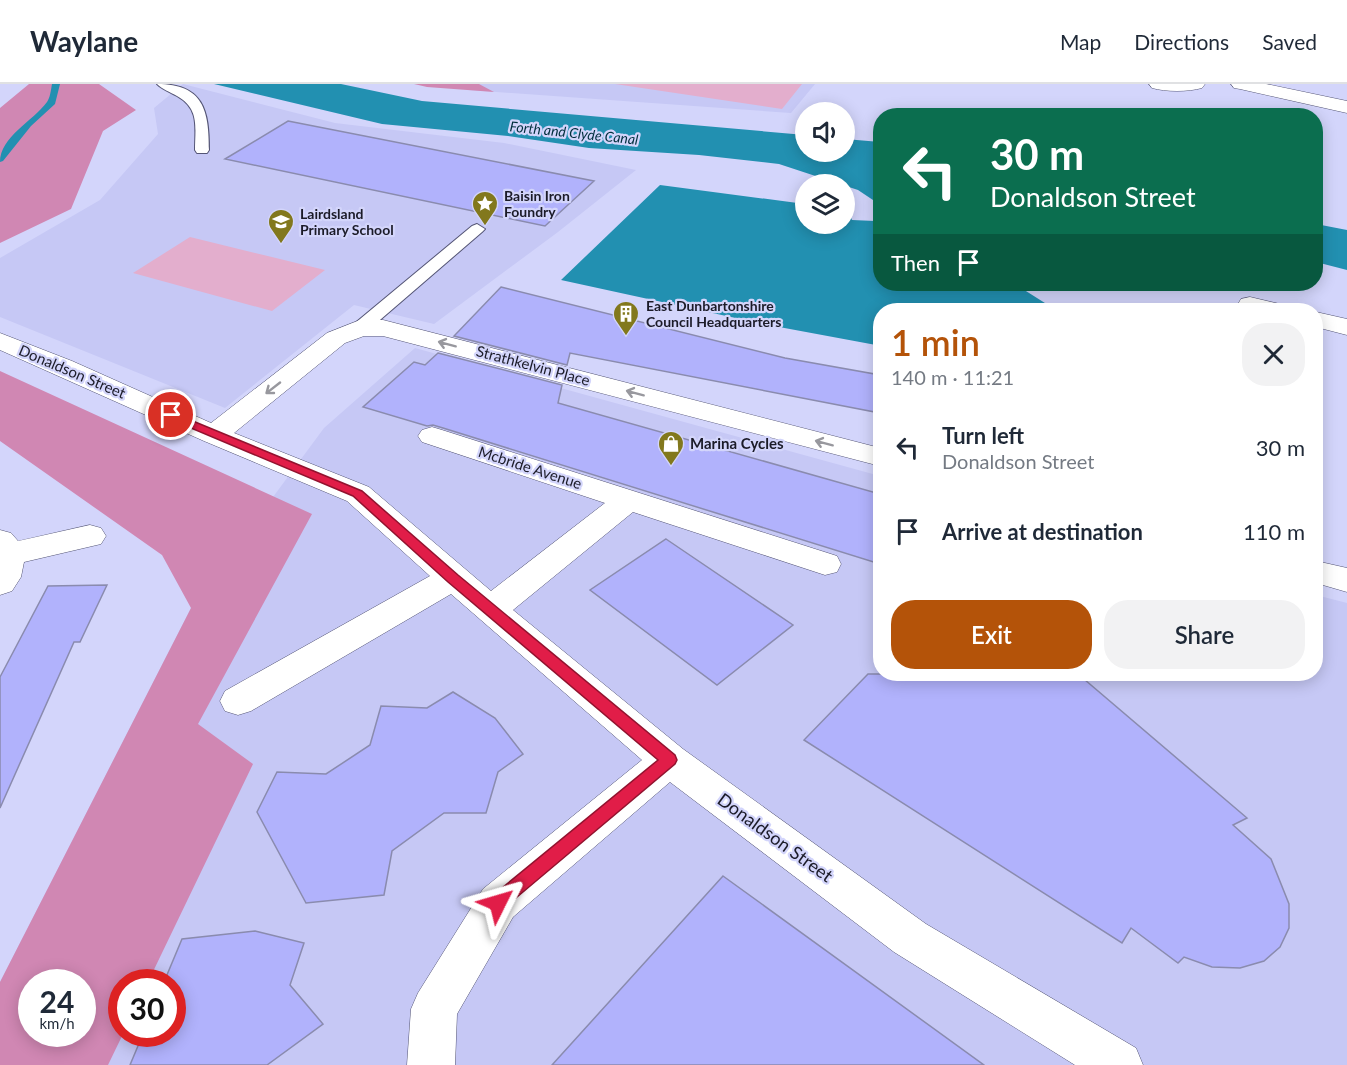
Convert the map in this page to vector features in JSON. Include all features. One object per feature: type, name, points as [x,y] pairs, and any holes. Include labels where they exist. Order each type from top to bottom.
[{"type":"street","points":[[1158,84],[1196,84]]},
{"type":"street","points":[[1240,84],[1347,107]]},
{"type":"street","points":[[1323,322],[1347,327]]},
{"type":"street","name":"Strathkelvin Place","points":[[214,435],[336,338],[360,328],[383,328],[873,456]]},
{"type":"street","name":"Donaldson Street","points":[[0,341],[214,435],[357,494],[669,760],[910,938],[1119,1065]]},
{"type":"street","name":"Mcbride Avenue","points":[[432,436],[825,564]]},
{"type":"street","points":[[491,609],[629,500]]},
{"type":"street","points":[[3,559],[90,536]]},
{"type":"street","points":[[1323,574],[1347,580]]},
{"type":"street","points":[[238,701],[453,578]]},
{"type":"street","points":[[431,1065],[434,1009],[498,903],[669,760]]},
{"type":"lane","points":[[163,84],[193,98],[202,115],[202,150]]},
{"type":"lane","points":[[360,328],[477,229]]},
{"type":"shaded area","points":[[29,84],[99,84],[136,110],[103,131],[71,209],[0,243],[0,108]]},
{"type":"shaded area","name":"Lairdsland Primary School","points":[[183,84],[335,123],[504,143],[636,170],[558,232],[434,324],[354,305],[225,408],[0,317],[0,258],[100,200],[158,134],[154,108]]},
{"type":"shaded area","points":[[414,84],[479,84],[494,92],[427,87]]},
{"type":"shaded area","points":[[443,84],[815,84],[800,102],[795,102],[795,108],[791,113],[469,90]]},
{"type":"shaded area","points":[[615,84],[802,84],[782,109]]},
{"type":"shaded area","points":[[190,237],[325,270],[272,311],[133,273]]},
{"type":"shaded area","points":[[415,348],[873,474],[873,681],[1323,681],[1323,597],[1347,603],[1347,1065],[0,1065],[0,982],[191,608],[324,428]]},
{"type":"shaded area","points":[[0,371],[312,514],[198,724],[253,764],[154,969],[108,969],[108,1047],[117,1047],[108,1065],[0,1065],[0,982],[191,608],[162,555],[0,441]]},
{"type":"water","name":"Forth and Clyde Canal","points":[[214,84],[341,84],[422,101],[795,134],[795,162],[855,162],[855,140],[873,141],[873,200],[855,189],[855,174],[809,174],[779,164],[699,155],[589,148],[508,136],[382,124]]},
{"type":"water","points":[[660,185],[795,203],[795,234],[855,234],[855,220],[873,221],[873,291],[1026,291],[1045,303],[873,303],[873,344],[763,324],[561,280]]},
{"type":"water","points":[[1323,225],[1347,230],[1347,270],[1323,264]]},
{"type":"building","points":[[288,121],[594,181],[545,226],[225,159]]},
{"type":"building","name":"East Dunbartonshire Council Headquarters","points":[[501,287],[785,358],[873,374],[873,412],[570,353],[567,365],[454,336]]},
{"type":"building","points":[[438,353],[562,385],[558,403],[873,492],[873,562],[443,428],[427,426],[363,407],[414,362],[425,365]]},
{"type":"building","points":[[666,539],[793,625],[717,685],[590,590]]},
{"type":"building","points":[[107,585],[80,642],[74,642],[0,808],[0,677],[48,586]]},
{"type":"building","points":[[868,674],[873,674],[873,681],[1086,681],[1247,818],[1233,825],[1271,859],[1289,904],[1289,928],[1280,947],[1264,961],[1240,968],[1212,967],[1184,957],[1178,963],[1131,928],[1122,943],[804,740]]},
{"type":"building","points":[[453,692],[495,718],[523,754],[498,772],[486,813],[444,813],[392,851],[384,895],[306,903],[257,812],[277,772],[326,774],[370,745],[381,706],[427,708]]},
{"type":"building","points":[[723,876],[984,1065],[552,1065]]},
{"type":"building","points":[[255,931],[304,943],[290,985],[323,1024],[267,1065],[130,1065],[138,1047],[186,1047],[186,969],[169,969],[182,939]]},
{"type":"waterway","points":[[0,159],[28,124],[52,102],[56,84]]},
{"type":"place","name":"Baisin Iron Foundry","points":[[485,227]]},
{"type":"place","name":"Lairdsland Primary School","points":[[281,245]]},
{"type":"place","name":"East Dunbartonshire Council Headquarters","points":[[626,337]]},
{"type":"place","name":"Marina Cycles","points":[[671,467]]},
{"type":"route","points":[[171,415],[357,494],[669,760],[498,903]]}]
